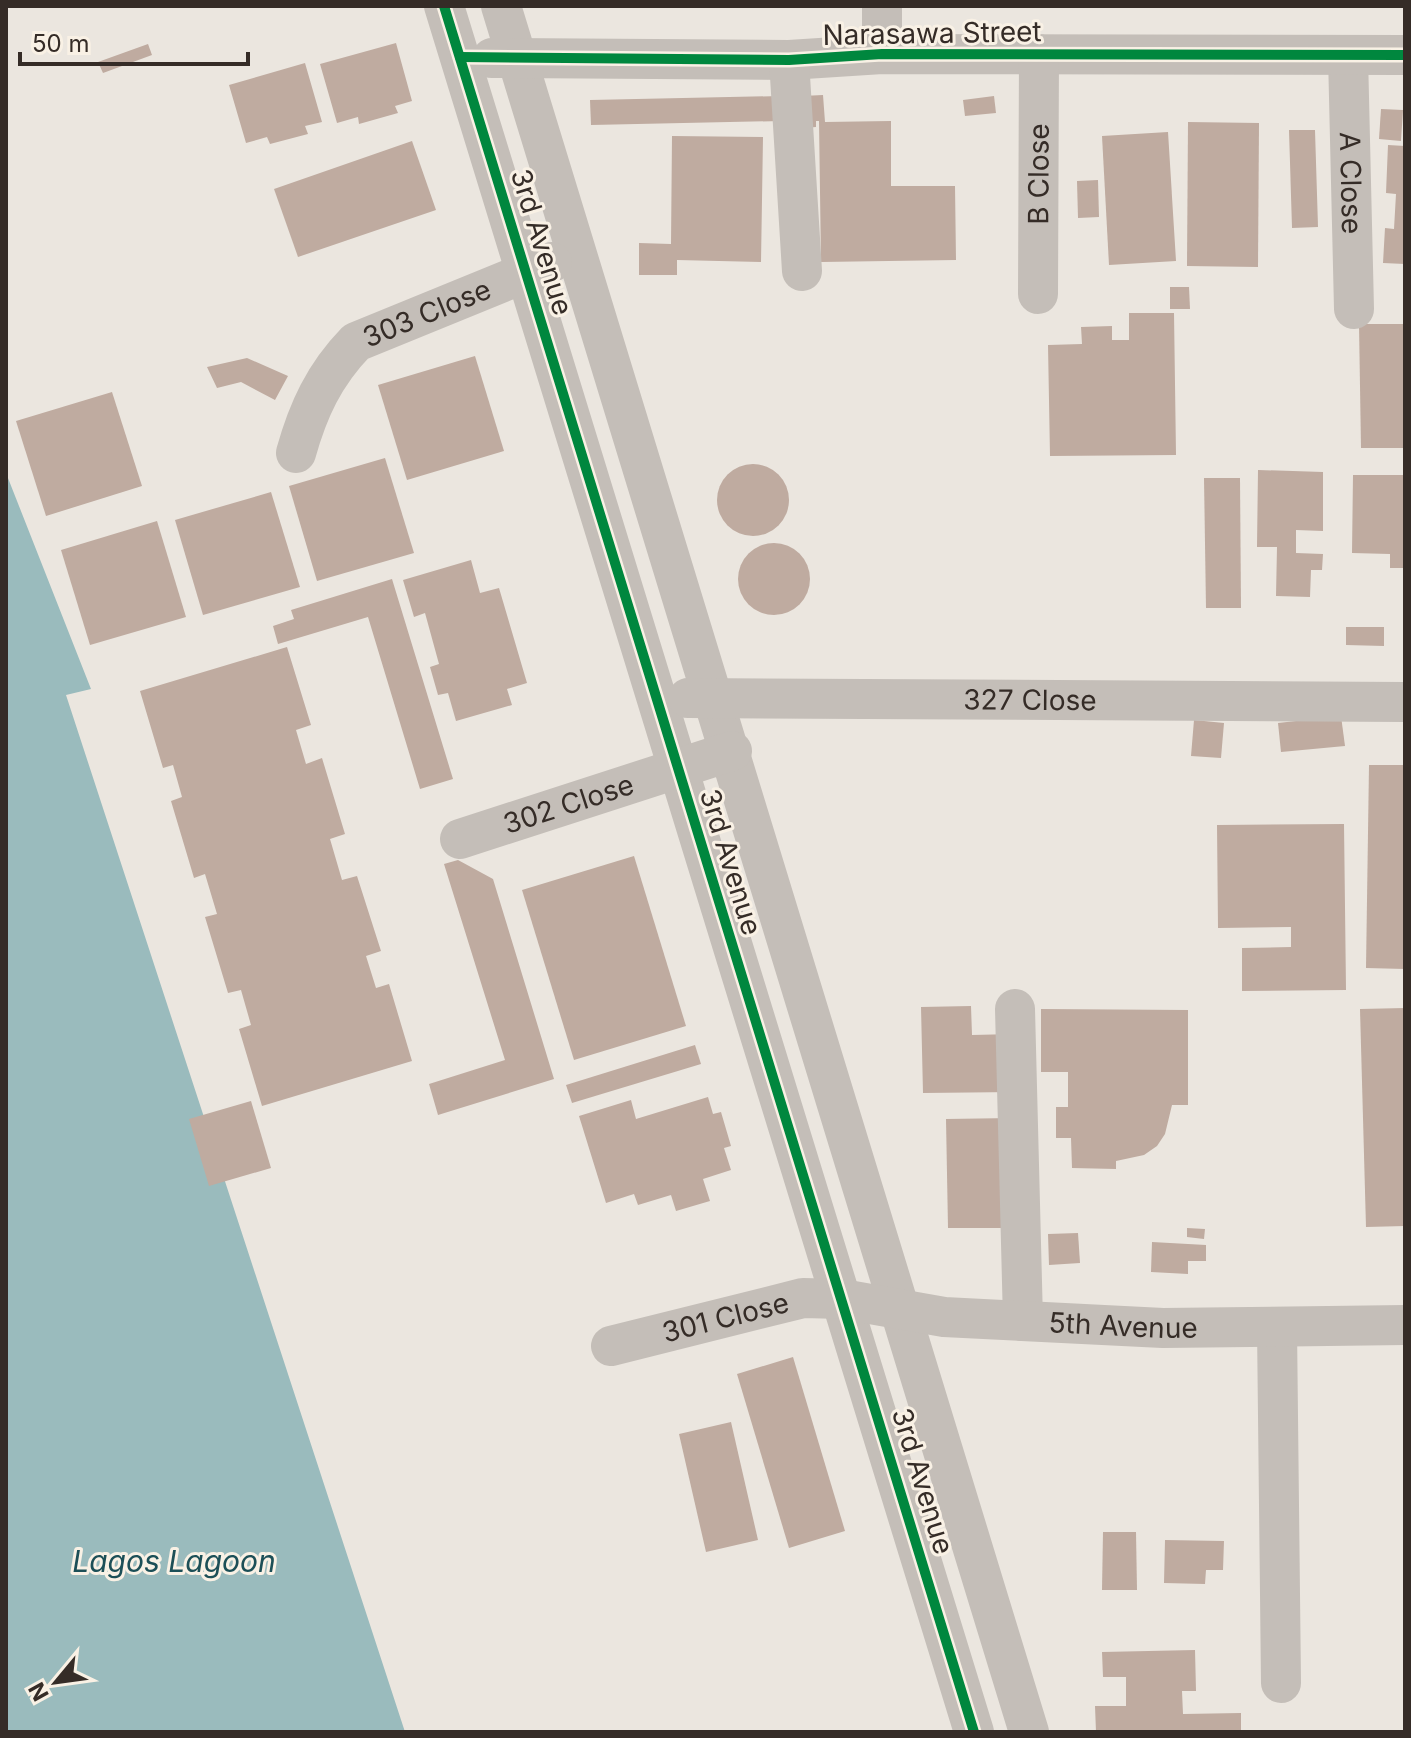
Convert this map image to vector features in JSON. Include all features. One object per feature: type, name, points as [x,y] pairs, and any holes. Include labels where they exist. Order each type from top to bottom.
[{"type":"street","name":"3rd Avenue","points":[[444,6],[974,1732]]},
{"type":"street","name":"3rd Avenue","points":[[501,6],[711,696],[732,751],[1029,1732]]},
{"type":"street","points":[[882,6],[882,54]]},
{"type":"street","name":"Narasawa Street","points":[[460,57],[789,60],[882,54],[1405,55]]},
{"type":"street","name":"B Close","points":[[1038,294],[1039,54]]},
{"type":"street","name":"A Close","points":[[1348,55],[1354,309]]},
{"type":"street","points":[[789,60],[802,271]]},
{"type":"street","name":"303 Close","points":[[296,453],[309,407],[335,363],[356,342],[526,271],[577,254]]},
{"type":"street","name":"327 Close","points":[[656,702],[711,696],[1405,702]]},
{"type":"street","name":"302 Close","points":[[460,839],[732,751]]},
{"type":"street","points":[[1015,1009],[1023,1321]]},
{"type":"street","name":"301 Close","points":[[611,1346],[803,1298],[842,1299]]},
{"type":"street","name":"5th Avenue","points":[[842,1299],[944,1317],[1163,1328],[1405,1325]]},
{"type":"street","points":[[1277,1327],[1281,1683]]},
{"type":"water","name":"Lagos Lagoon","points":[[6,473],[91,689],[66,695],[405,1732],[6,1732]]},
{"type":"building","points":[[396,43],[412,101],[395,106],[398,113],[359,124],[358,117],[337,123],[320,64]]},
{"type":"building","points":[[148,44],[152,55],[103,73],[98,62]]},
{"type":"building","points":[[305,63],[322,122],[305,126],[308,134],[270,144],[267,137],[246,143],[229,85]]},
{"type":"building","points":[[823,95],[825,122],[891,121],[891,186],[955,186],[956,260],[821,262],[819,121],[816,121],[816,127],[804,128],[802,96]]},
{"type":"building","points":[[780,96],[780,121],[591,125],[590,100]]},
{"type":"building","points":[[994,96],[996,113],[965,116],[963,100]]},
{"type":"building","points":[[1381,109],[1403,110],[1401,141],[1379,139]]},
{"type":"building","points":[[1188,122],[1259,123],[1258,267],[1187,266]]},
{"type":"building","points":[[1289,130],[1315,130],[1318,227],[1292,228]]},
{"type":"building","points":[[1168,132],[1176,261],[1109,265],[1102,136]]},
{"type":"building","points":[[672,136],[763,137],[761,262],[677,260],[677,275],[639,275],[639,243],[671,244]]},
{"type":"building","points":[[412,141],[436,210],[298,257],[274,189]]},
{"type":"building","points":[[1388,145],[1405,146],[1405,264],[1383,263],[1385,228],[1394,229],[1396,194],[1386,193]]},
{"type":"building","points":[[1098,180],[1099,217],[1078,218],[1077,181]]},
{"type":"building","points":[[1170,287],[1189,287],[1190,309],[1170,309]]},
{"type":"building","points":[[1129,313],[1174,313],[1176,455],[1050,456],[1048,345],[1082,344],[1081,327],[1112,326],[1112,340],[1129,340]]},
{"type":"building","points":[[1359,324],[1405,324],[1405,448],[1361,448]]},
{"type":"building","points":[[475,356],[504,451],[407,480],[378,385]]},
{"type":"building","points":[[247,358],[288,376],[275,400],[241,382],[217,388],[207,367]]},
{"type":"building","points":[[112,392],[142,486],[46,516],[16,421]]},
{"type":"building","points":[[385,458],[414,553],[317,581],[289,486]]},
{"type":"building","points":[[746,464],[760,464],[779,474],[789,493],[789,507],[779,526],[760,536],[746,536],[727,526],[717,507],[717,493],[727,474]]},
{"type":"building","points":[[1258,470],[1323,472],[1323,531],[1296,530],[1296,553],[1323,554],[1322,570],[1311,570],[1310,597],[1276,596],[1277,547],[1257,547]]},
{"type":"building","points":[[1353,475],[1405,475],[1405,568],[1390,568],[1390,554],[1352,553]]},
{"type":"building","points":[[1204,478],[1240,478],[1241,608],[1206,608]]},
{"type":"building","points":[[271,492],[300,587],[203,615],[175,520]]},
{"type":"building","points":[[157,521],[186,617],[90,645],[61,550]]},
{"type":"building","points":[[767,543],[781,543],[800,553],[810,572],[810,586],[800,605],[781,615],[767,615],[748,605],[738,586],[738,572],[748,553]]},
{"type":"building","points":[[471,560],[480,593],[499,588],[527,683],[507,689],[512,705],[456,721],[448,693],[438,695],[430,667],[439,664],[425,613],[414,617],[403,580]]},
{"type":"building","points":[[392,579],[453,779],[420,789],[368,617],[278,644],[273,626],[294,619],[291,610]]},
{"type":"building","points":[[1346,627],[1384,627],[1384,646],[1346,645]]},
{"type":"building","points":[[287,647],[311,725],[296,730],[306,764],[322,758],[345,834],[330,839],[342,880],[357,876],[381,951],[366,956],[376,988],[389,984],[412,1061],[262,1106],[239,1029],[251,1025],[241,990],[228,993],[205,917],[217,914],[205,874],[194,878],[171,801],[182,797],[173,765],[163,768],[140,691]]},
{"type":"building","points":[[1341,716],[1345,746],[1281,752],[1278,723]]},
{"type":"building","points":[[1194,720],[1224,723],[1221,758],[1191,756]]},
{"type":"building","points":[[1369,765],[1405,765],[1405,969],[1366,968]]},
{"type":"building","points":[[1344,824],[1346,990],[1242,991],[1242,948],[1291,947],[1291,927],[1218,928],[1217,825]]},
{"type":"building","points":[[634,856],[686,1026],[574,1060],[522,890]]},
{"type":"building","points":[[458,860],[493,879],[554,1079],[438,1115],[429,1084],[505,1060],[444,864]]},
{"type":"building","points":[[971,1006],[972,1035],[1014,1034],[1015,1092],[923,1093],[921,1007]]},
{"type":"building","points":[[1405,1008],[1405,1226],[1366,1227],[1360,1009]]},
{"type":"building","points":[[1041,1009],[1188,1010],[1188,1105],[1172,1105],[1165,1134],[1157,1146],[1144,1155],[1116,1161],[1116,1169],[1072,1168],[1071,1138],[1056,1138],[1056,1107],[1068,1107],[1068,1072],[1041,1072]]},
{"type":"building","points":[[695,1045],[701,1064],[572,1103],[566,1085]]},
{"type":"building","points":[[708,1097],[713,1114],[721,1112],[731,1146],[724,1148],[731,1170],[703,1179],[710,1201],[676,1211],[671,1195],[638,1205],[634,1194],[606,1203],[579,1116],[631,1100],[636,1119]]},
{"type":"building","points":[[251,1101],[271,1168],[209,1186],[189,1119]]},
{"type":"building","points":[[1013,1118],[1015,1228],[948,1228],[946,1119]]},
{"type":"building","points":[[1187,1228],[1205,1229],[1204,1239],[1187,1237]]},
{"type":"building","points":[[1078,1233],[1080,1263],[1049,1265],[1048,1234]]},
{"type":"building","points":[[1152,1242],[1206,1245],[1206,1261],[1188,1261],[1188,1274],[1151,1272]]},
{"type":"building","points":[[793,1357],[845,1531],[789,1548],[737,1374]]},
{"type":"building","points":[[731,1422],[758,1540],[706,1552],[679,1434]]},
{"type":"building","points":[[1103,1532],[1136,1532],[1137,1590],[1102,1590]]},
{"type":"building","points":[[1165,1540],[1224,1541],[1223,1570],[1206,1570],[1205,1584],[1164,1583]]},
{"type":"building","points":[[1195,1650],[1196,1691],[1182,1691],[1183,1714],[1241,1713],[1241,1732],[1096,1732],[1095,1706],[1126,1706],[1126,1677],[1103,1677],[1102,1652]]},
{"type":"cycle path","points":[[444,6],[974,1732]]},
{"type":"cycle path","points":[[460,57],[789,60],[882,54],[1405,55]]}]
